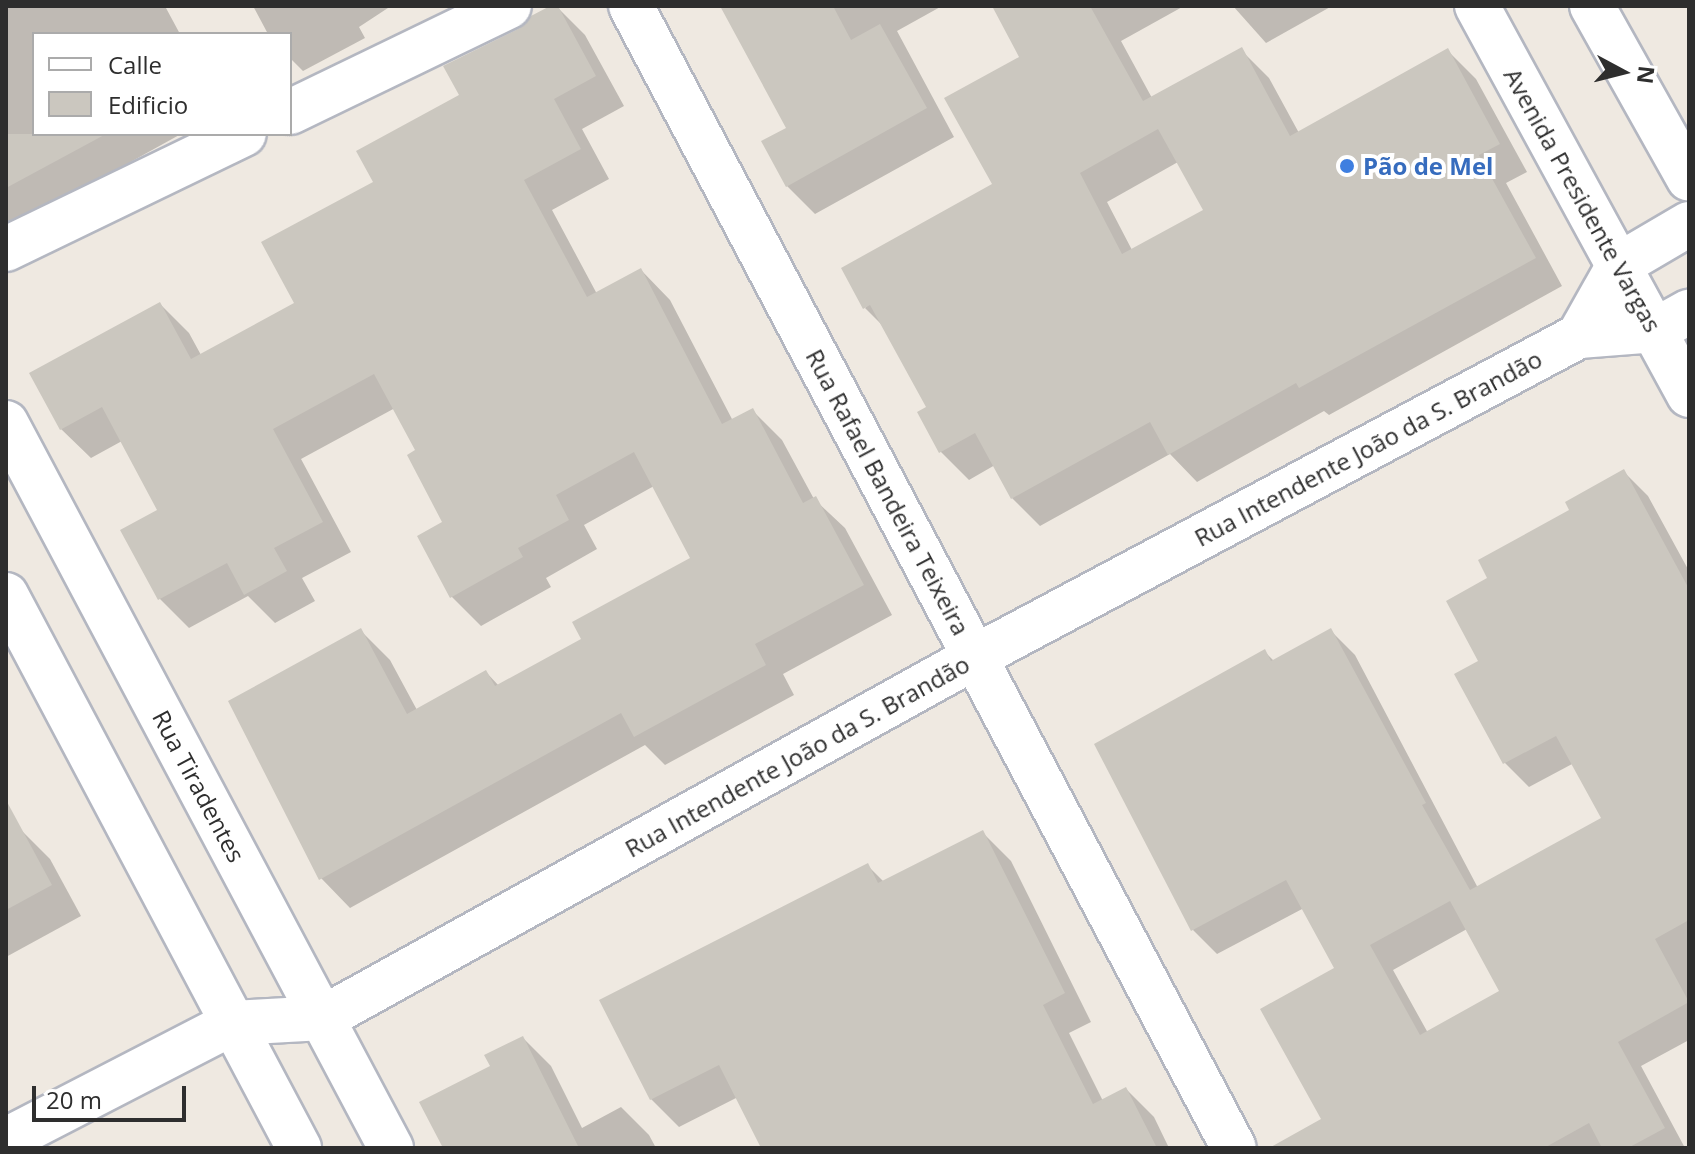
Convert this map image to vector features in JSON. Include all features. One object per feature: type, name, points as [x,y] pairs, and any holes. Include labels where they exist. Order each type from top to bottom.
[{"type":"street","points":[[292,111],[509,6]]},
{"type":"street","name":"Rua Rafael Bandeira Teixeira","points":[[631,6],[1234,1148]]},
{"type":"street","name":"Avenida Presidente Vargas","points":[[1477,6],[1619,265],[1672,321],[1689,395]]},
{"type":"street","points":[[1592,6],[1689,179]]},
{"type":"street","points":[[6,249],[240,136]]},
{"type":"street","points":[[1579,336],[1619,265],[1689,224]]},
{"type":"street","name":"Rua Intendente João da S. Brandão","points":[[6,1140],[233,1023],[323,1018],[975,657],[1579,336],[1672,321]]},
{"type":"street","name":"Rua Tiradentes","points":[[6,423],[391,1148]]},
{"type":"street","points":[[6,595],[299,1148]]},
{"type":"building","points":[[550,6],[558,6],[596,76],[554,99],[581,149],[524,180],[587,297],[641,268],[722,424],[753,408],[803,503],[816,496],[864,585],[755,644],[766,665],[634,737],[621,713],[319,880],[228,701],[361,628],[407,714],[486,670],[495,686],[581,639],[572,622],[690,558],[634,452],[556,495],[569,520],[518,548],[523,557],[450,598],[417,536],[442,522],[407,455],[415,450],[374,374],[273,429],[323,522],[274,548],[287,571],[244,595],[227,563],[158,600],[120,530],[157,510],[102,407],[60,430],[29,373],[160,302],[191,359],[294,303],[261,242],[373,182],[356,151],[459,95],[443,66],[520,28],[531,16]]},
{"type":"building","points":[[720,6],[833,6],[851,40],[880,24],[927,108],[786,187],[761,141],[786,128]]},
{"type":"building","points":[[992,6],[1090,6],[1143,101],[1242,47],[1290,136],[1448,48],[1500,144],[1479,155],[1536,258],[1299,388],[1296,383],[1168,455],[1150,422],[1011,499],[975,433],[939,453],[917,412],[926,407],[870,305],[863,309],[841,268],[992,184],[944,98],[1019,57]],"holes":[[[1158,129],[1203,210],[1122,254],[1080,173]]]},
{"type":"building","points":[[6,134],[102,136],[6,188]]},
{"type":"building","points":[[1624,469],[1689,589],[1689,920],[1655,939],[1689,1002],[1618,1042],[1665,1128],[1628,1148],[1602,1148],[1589,1123],[1544,1148],[1269,1148],[1321,1119],[1260,1009],[1334,968],[1286,880],[1191,931],[1094,744],[1265,649],[1271,661],[1331,628],[1426,803],[1422,805],[1470,890],[1450,901],[1601,818],[1556,736],[1503,764],[1454,674],[1478,661],[1446,601],[1487,578],[1478,560],[1569,510],[1565,502]],"holes":[[[1450,901],[1499,991],[1420,1035],[1370,945]]]},
{"type":"building","points":[[6,800],[52,885],[6,910]]},
{"type":"building","points":[[983,830],[1065,993],[1043,1005],[1093,1104],[1126,1087],[1157,1148],[761,1148],[719,1065],[650,1100],[599,1000],[868,863],[878,883]]},
{"type":"building","points":[[523,1036],[579,1148],[443,1148],[419,1102],[490,1066],[484,1055]]},
{"type":"place","name":"Pão de Mel","points":[[1347,166]]}]
